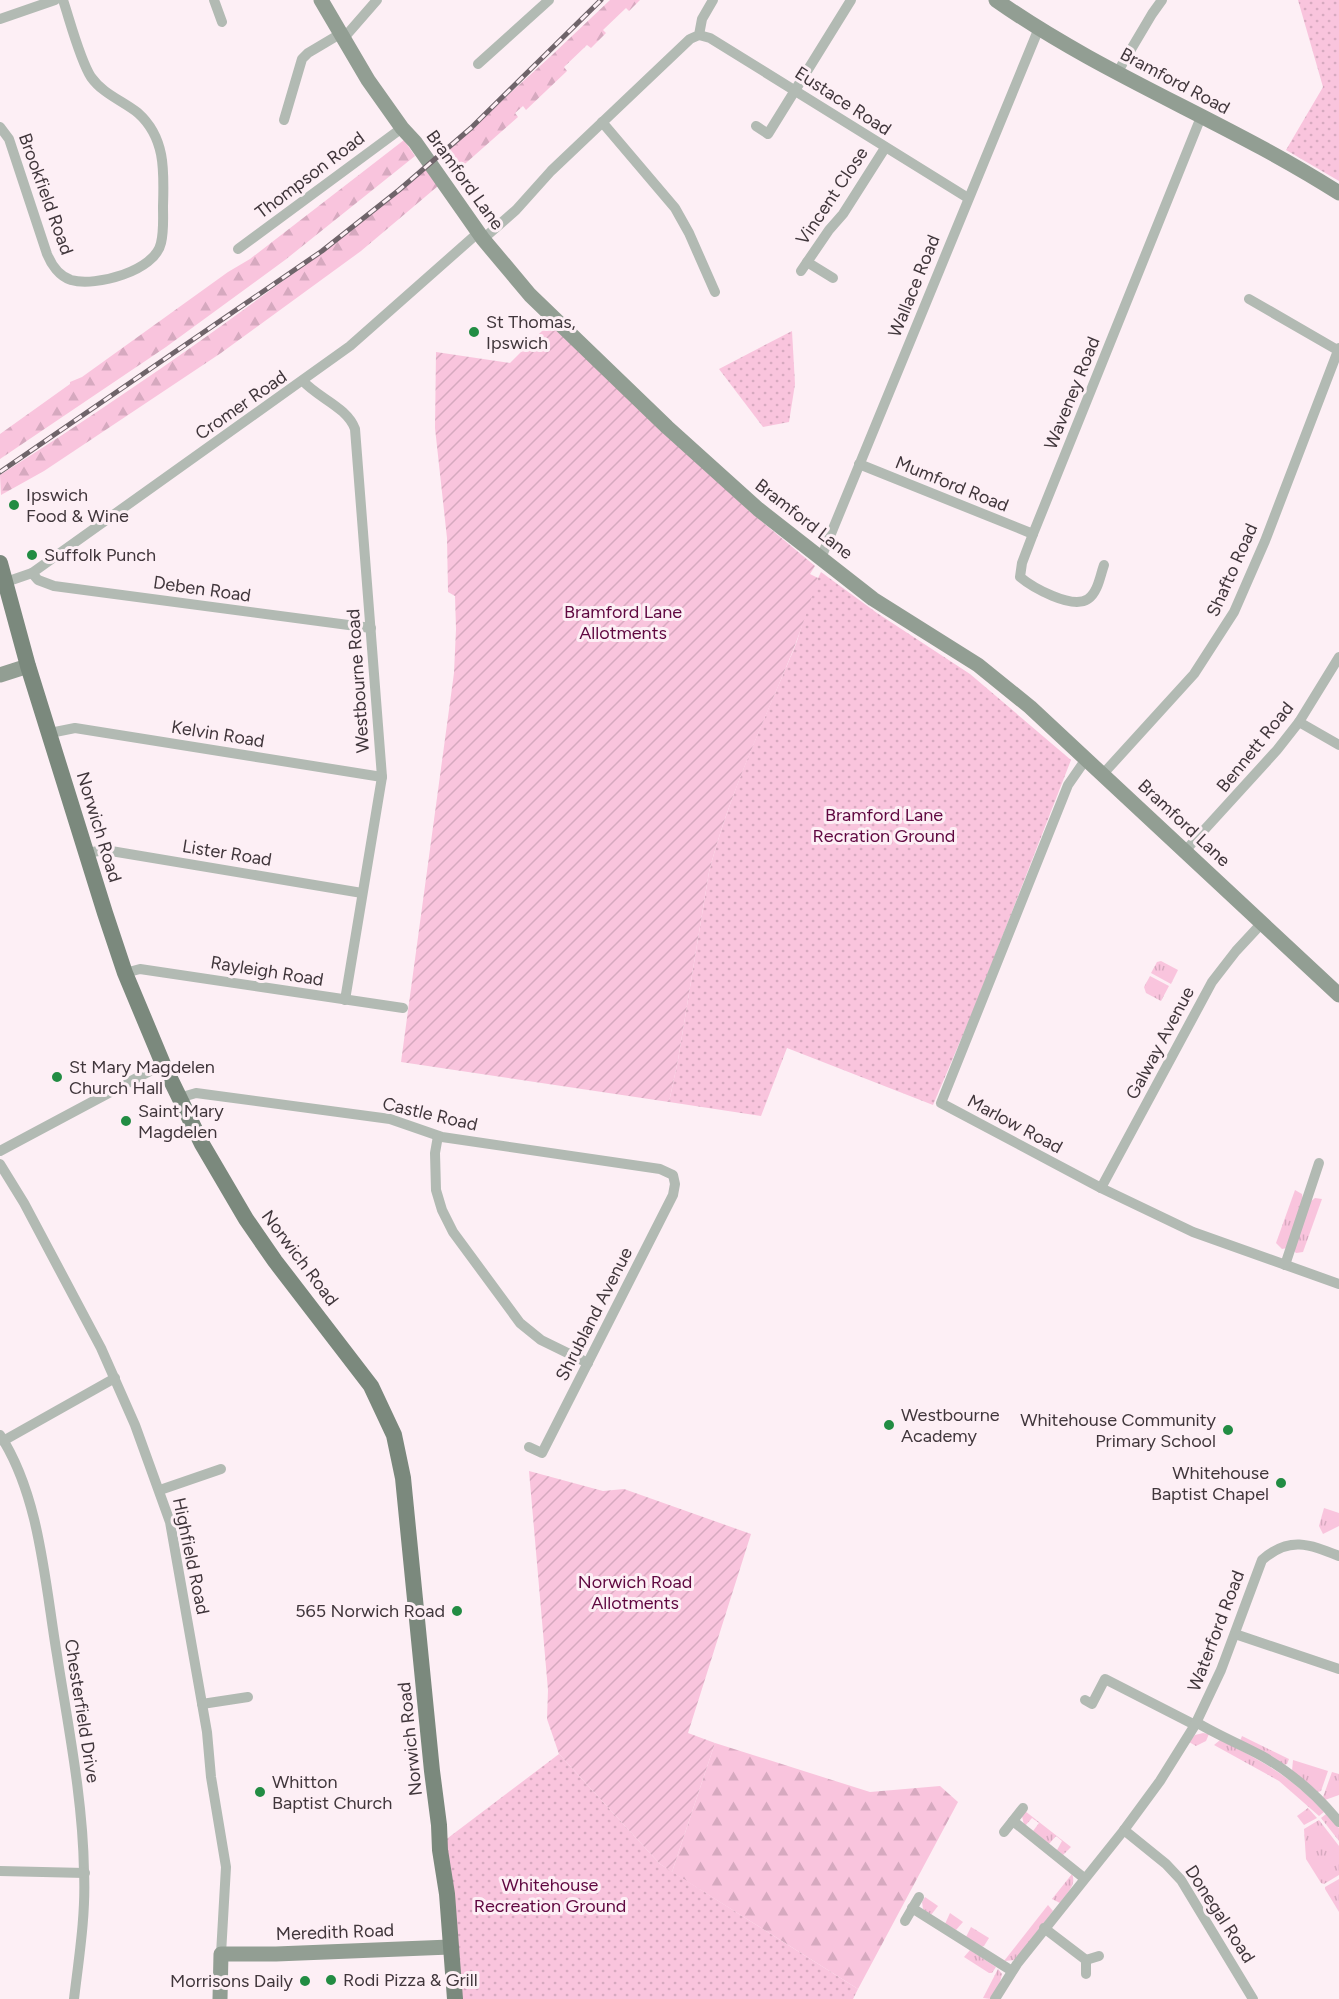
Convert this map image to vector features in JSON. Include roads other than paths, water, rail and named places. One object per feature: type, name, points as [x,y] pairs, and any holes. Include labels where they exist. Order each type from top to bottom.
[{"type":"main road","name":"Norwich Road","points":[[0,563],[28,666],[86,853],[126,973],[163,1064],[217,1171],[246,1219],[275,1261],[366,1378],[380,1401],[394,1435],[403,1478],[440,1825],[440,1850],[447,1894],[455,1999]]},
{"type":"street","points":[[0,19],[55,0]]},
{"type":"street","name":"Brookfield Road","points":[[0,126],[9,139],[47,254],[52,265],[61,274],[77,281],[105,280],[141,266],[157,253],[162,236],[164,166],[160,147],[142,117],[102,89],[91,76],[63,0]]},
{"type":"street","points":[[214,0],[222,22]]},
{"type":"street","name":"Bramford Lane","points":[[321,0],[368,80],[402,128],[416,142],[481,235],[530,295],[667,427],[758,509],[873,598],[978,665],[1030,707],[1339,995]]},
{"type":"street","points":[[284,120],[302,59],[308,53],[342,37],[377,0]]},
{"type":"street","points":[[478,64],[549,0]]},
{"type":"street","points":[[481,235],[516,210],[551,171],[602,122],[690,39],[699,35],[702,19],[713,0]]},
{"type":"street","points":[[756,126],[768,134],[851,0]]},
{"type":"street","name":"Bramford Road","points":[[996,0],[1117,73],[1278,156],[1339,194]]},
{"type":"street","points":[[1117,73],[1162,0]]},
{"type":"street","name":"Wallace Road","points":[[821,558],[1039,28]]},
{"type":"street","name":"Eustace Road","points":[[699,35],[710,38],[968,198]]},
{"type":"street","name":"Waveney Road","points":[[1104,565],[1095,591],[1087,600],[1073,602],[1032,587],[1020,577],[1022,563],[1033,534],[1201,117]]},
{"type":"street","points":[[602,122],[675,208],[689,232],[715,292]]},
{"type":"street","name":"Thompson Road","points":[[238,249],[402,128]]},
{"type":"street","name":"Vincent Close","points":[[833,278],[804,267],[843,214],[885,148]]},
{"type":"street","name":"Cromer Road","points":[[6,582],[32,573],[303,381],[365,333],[481,235]]},
{"type":"street","points":[[1249,299],[1338,350]]},
{"type":"street","name":"Shafto Road","points":[[1102,774],[1194,674],[1234,612],[1265,541],[1338,350]]},
{"type":"street","name":"Westbourne Road","points":[[303,381],[347,416],[355,429],[382,777],[345,1000]]},
{"type":"street","name":"Mumford Road","points":[[860,464],[1033,534]]},
{"type":"street","name":"Deben Road","points":[[32,573],[38,580],[54,586],[371,628]]},
{"type":"street","name":"Bennett Road","points":[[1185,851],[1269,761],[1299,722],[1339,657]]},
{"type":"street","points":[[0,675],[28,666]]},
{"type":"street","points":[[1299,722],[1339,745]]},
{"type":"street","name":"Kelvin Road","points":[[50,733],[75,728],[382,777]]},
{"type":"street","name":"Marlow Road","points":[[1086,759],[1068,785],[941,1103],[1101,1188],[1193,1232],[1339,1284]]},
{"type":"street","name":"Lister Road","points":[[86,853],[105,850],[362,893]]},
{"type":"street","name":"Galway Avenue","points":[[1101,1188],[1207,991],[1225,964],[1262,923]]},
{"type":"street","name":"Rayleigh Road","points":[[126,973],[140,969],[403,1008]]},
{"type":"street","points":[[0,1151],[163,1064]]},
{"type":"street","name":"Castle Road","points":[[179,1098],[196,1093],[390,1119],[438,1136],[660,1169],[673,1175]]},
{"type":"street","points":[[438,1136],[435,1153],[436,1190],[441,1210],[453,1232],[520,1323],[541,1340],[588,1363]]},
{"type":"street","points":[[1285,1265],[1319,1163]]},
{"type":"street","name":"Highfield Road","points":[[0,1164],[24,1203],[101,1348],[160,1490],[170,1522],[202,1704],[225,1867],[221,1954]]},
{"type":"street","name":"Shrubland Avenue","points":[[529,1447],[542,1453],[673,1195],[675,1184],[673,1175]]},
{"type":"street","points":[[2,1438],[115,1378]]},
{"type":"street","name":"Chesterfield Drive","points":[[2,1438],[22,1481],[36,1532],[77,1789],[84,1873],[81,1941],[74,1999]]},
{"type":"street","points":[[160,1490],[221,1469]]},
{"type":"street","name":"Waterford Road","points":[[995,1999],[1012,1971],[1044,1928],[1124,1830],[1160,1781],[1195,1723],[1214,1685],[1235,1634],[1258,1567],[1268,1554],[1291,1544],[1304,1544],[1339,1556]]},
{"type":"street","points":[[1235,1634],[1339,1669]]},
{"type":"street","points":[[1085,1700],[1092,1704],[1105,1679],[1262,1756],[1294,1777],[1324,1803],[1339,1822]]},
{"type":"street","points":[[202,1704],[248,1697]]},
{"type":"street","points":[[1004,1832],[1023,1808]]},
{"type":"street","points":[[1013,1821],[1084,1878]]},
{"type":"street","name":"Donegal Road","points":[[1124,1830],[1166,1864],[1181,1880],[1253,1999]]},
{"type":"street","points":[[0,1870],[84,1873]]},
{"type":"street","points":[[905,1921],[919,1897]]},
{"type":"street","points":[[912,1908],[1012,1971]]},
{"type":"street","points":[[1044,1928],[1086,1960]]},
{"type":"street","name":"Meredith Road","points":[[221,1954],[450,1947]]},
{"type":"street","points":[[220,1999],[221,1954]]},
{"type":"street","points":[[1086,1960],[1100,1956]]},
{"type":"street","points":[[1086,1960],[1086,1974]]},
{"type":"railway","points":[[0,472],[322,251],[399,190],[471,128],[601,0]]},
{"type":"place","name":"St Thomas, Ipswich","points":[[474,332]]},
{"type":"place","name":"Ipswich Food & Wine","points":[[14,505]]},
{"type":"place","name":"Suffolk Punch","points":[[32,555]]},
{"type":"place","name":"St Mary Magdelen Church Hall","points":[[57,1077]]},
{"type":"place","name":"Saint Mary Magdelen","points":[[126,1121]]},
{"type":"place","name":"Westbourne Academy","points":[[889,1425]]},
{"type":"place","name":"Whitehouse Community Primary School","points":[[1228,1430]]},
{"type":"place","name":"Whitehouse Baptist Chapel","points":[[1281,1483]]},
{"type":"place","name":"565 Norwich Road","points":[[457,1611]]},
{"type":"place","name":"Whitton Baptist Church","points":[[260,1792]]},
{"type":"place","name":"Rodi Pizza & Grill","points":[[331,1980]]},
{"type":"place","name":"Morrisons Daily","points":[[305,1981]]},
{"type":"park label","name":"Bramford Lane Allotments","points":[[623,622]]},
{"type":"park label","name":"Bramford Lane Recration Ground","points":[[884,825]]},
{"type":"park label","name":"Norwich Road Allotments","points":[[635,1592]]},
{"type":"park label","name":"Whitehouse Recreation Ground","points":[[550,1895]]}]
